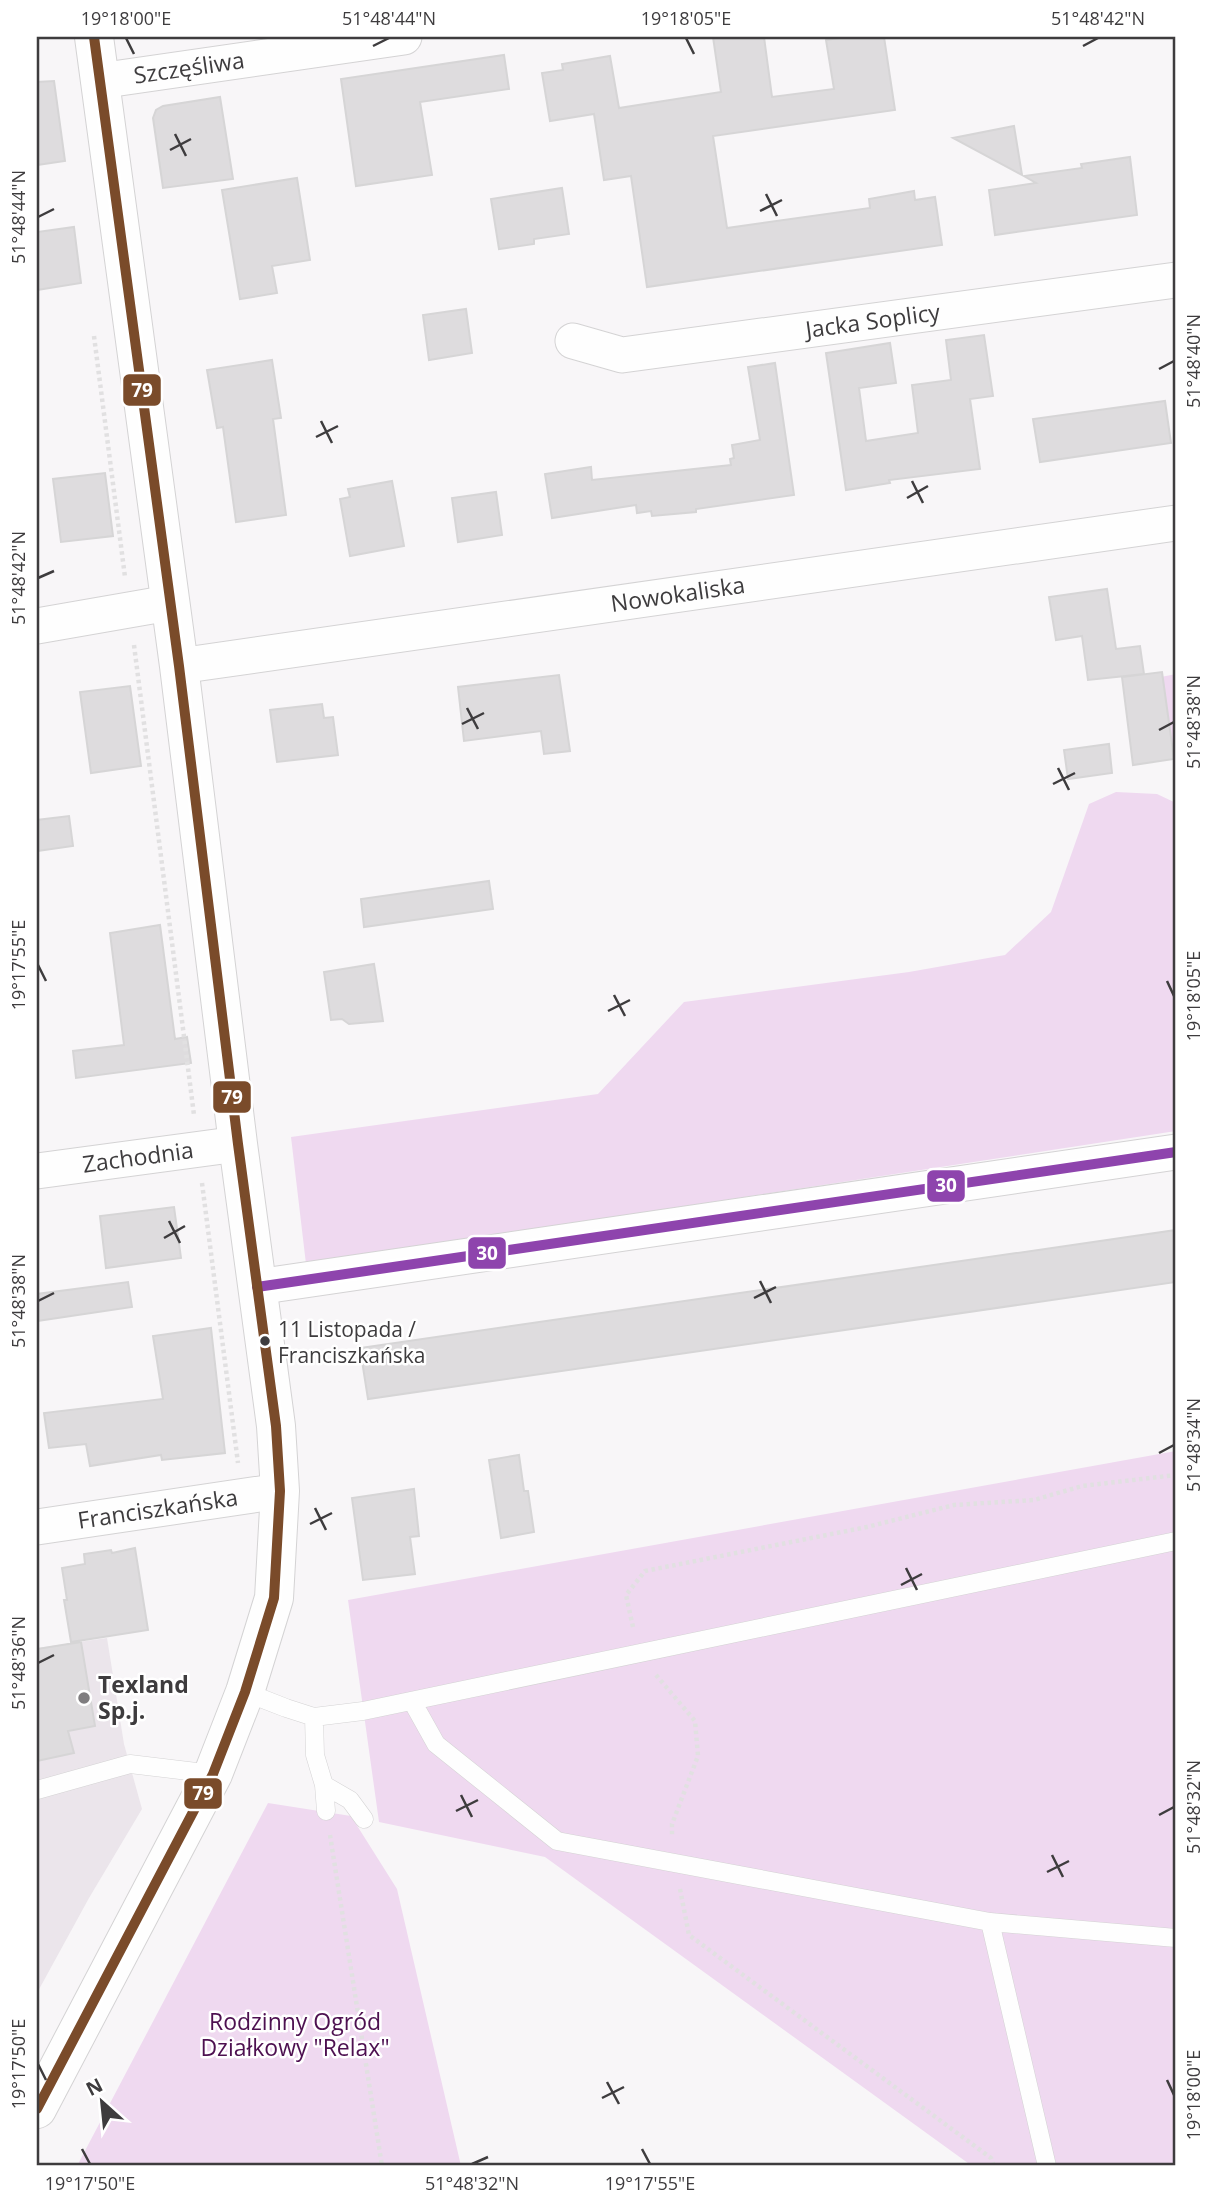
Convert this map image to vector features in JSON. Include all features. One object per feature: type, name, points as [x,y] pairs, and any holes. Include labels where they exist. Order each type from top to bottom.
[{"type":"street","points":[[37,2109],[213,1774],[245,1692],[275,1598],[280,1491],[276,1426],[94,37]]},
{"type":"street","name":"Szczęśliwa","points":[[99,81],[404,37]]},
{"type":"street","name":"Jacka Soplicy","points":[[573,341],[622,355],[1176,280]]},
{"type":"street","name":"Nowokaliska","points":[[178,666],[1176,523]]},
{"type":"street","points":[[37,625],[169,603]]},
{"type":"street","name":"Zachodnia","points":[[37,1171],[238,1144]]},
{"type":"street","points":[[257,1287],[1176,1152]]},
{"type":"street","name":"Franciszkańska","points":[[37,1527],[280,1491]]},
{"type":"lane","points":[[245,1692],[314,1717],[363,1711],[1176,1541]]},
{"type":"lane","points":[[412,1701],[436,1744],[557,1841],[990,1922],[1176,1938]]},
{"type":"lane","points":[[314,1717],[315,1755],[324,1785],[326,1811]]},
{"type":"lane","points":[[37,1790],[130,1764],[213,1774]]},
{"type":"lane","points":[[324,1785],[350,1800],[364,1819]]},
{"type":"lane","points":[[990,1922],[1047,2166]]},
{"type":"path","points":[[93,328],[242,1497]]},
{"type":"path","points":[[994,2166],[991,2158],[689,1935],[674,1863],[672,1824],[698,1756],[695,1721],[638,1653],[626,1595],[645,1571],[867,1527],[954,1504],[1034,1500],[1082,1486],[1176,1475]]},
{"type":"path","points":[[326,1811],[382,2166]]},
{"type":"shaded area","points":[[107,1638],[124,1744],[142,1809],[37,1993],[37,1648]]},
{"type":"green space","points":[[1176,674],[1176,777],[1161,677]]},
{"type":"green space","points":[[1116,792],[1157,794],[1176,803],[1176,1131],[306,1264],[291,1137],[598,1094],[684,1002],[909,972],[1005,955],[1051,912],[1089,804]]},
{"type":"green space","points":[[1176,1451],[1176,2166],[972,2166],[545,1857],[379,1822],[348,1600]]},
{"type":"green space","name":"Rodzinny Ogród Działkowy \"Relax\"","points":[[268,1803],[351,1816],[397,1889],[461,2166],[77,2166]]},
{"type":"building","points":[[713,37],[764,37],[772,97],[834,89],[826,40],[884,37],[895,110],[713,136],[727,228],[870,208],[869,199],[914,191],[915,200],[935,197],[942,245],[647,287],[631,176],[604,180],[594,114],[550,121],[542,73],[563,70],[562,64],[610,56],[619,108],[721,92]]},
{"type":"building","points":[[504,55],[509,89],[420,102],[432,175],[356,186],[341,79]]},
{"type":"building","points":[[54,81],[65,161],[37,165],[37,82]]},
{"type":"building","points":[[220,97],[233,179],[163,188],[153,118],[156,110],[163,106]]},
{"type":"building","points":[[1014,126],[1022,175],[953,138]]},
{"type":"building","points":[[1130,157],[1137,215],[995,235],[989,190],[1036,183],[1024,176],[1082,168],[1081,164]]},
{"type":"building","points":[[297,178],[310,260],[272,266],[277,293],[240,299],[222,190]]},
{"type":"building","points":[[562,188],[569,234],[534,239],[534,244],[499,249],[491,199]]},
{"type":"building","points":[[74,227],[81,283],[37,290],[37,232]]},
{"type":"building","points":[[466,309],[472,353],[429,360],[423,315]]},
{"type":"building","points":[[984,335],[993,396],[970,399],[980,469],[889,480],[890,483],[846,490],[826,353],[890,343],[896,383],[859,388],[866,441],[918,433],[912,385],[951,380],[946,340]]},
{"type":"building","points":[[272,360],[281,418],[273,419],[286,515],[236,522],[223,427],[217,428],[207,370]]},
{"type":"building","points":[[775,363],[794,495],[696,509],[696,512],[652,516],[651,511],[637,513],[636,505],[552,518],[545,474],[591,467],[592,480],[731,465],[730,459],[734,458],[732,445],[760,440],[748,367]]},
{"type":"building","points":[[1165,401],[1171,443],[1040,462],[1033,419]]},
{"type":"building","points":[[105,473],[113,536],[61,542],[53,479]]},
{"type":"building","points":[[392,481],[404,546],[350,556],[340,499],[350,497],[348,489]]},
{"type":"building","points":[[496,492],[502,535],[458,542],[452,498]]},
{"type":"building","points":[[1107,589],[1116,649],[1140,646],[1144,674],[1088,680],[1082,636],[1056,640],[1049,597]]},
{"type":"building","points":[[1162,672],[1174,759],[1133,765],[1122,677]]},
{"type":"building","points":[[559,675],[570,751],[544,754],[541,731],[464,741],[458,687]]},
{"type":"building","points":[[130,686],[141,766],[91,773],[80,692]]},
{"type":"building","points":[[322,704],[324,718],[333,717],[338,755],[277,762],[270,710]]},
{"type":"building","points":[[1109,744],[1112,773],[1068,779],[1064,750]]},
{"type":"building","points":[[69,816],[73,846],[37,851],[37,820]]},
{"type":"building","points":[[489,881],[493,909],[364,927],[361,899]]},
{"type":"building","points":[[160,925],[175,1039],[187,1037],[191,1063],[76,1078],[73,1051],[124,1045],[110,933]]},
{"type":"building","points":[[374,964],[383,1021],[349,1024],[342,1019],[331,1020],[324,972]]},
{"type":"building","points":[[174,1207],[181,1258],[106,1268],[100,1216]]},
{"type":"building","points":[[1176,1230],[1176,1282],[368,1399],[360,1348]]},
{"type":"building","points":[[128,1282],[132,1307],[37,1321],[37,1294]]},
{"type":"building","points":[[211,1328],[225,1453],[162,1460],[161,1455],[90,1466],[86,1444],[49,1448],[44,1413],[163,1399],[153,1336]]},
{"type":"building","points":[[519,1455],[534,1532],[501,1538],[489,1460]]},
{"type":"building","points":[[414,1489],[419,1536],[410,1537],[415,1574],[363,1580],[352,1498]]},
{"type":"building","points":[[135,1548],[148,1630],[71,1642],[62,1568],[85,1564],[84,1554],[111,1550],[112,1553]]},
{"type":"building","points":[[81,1642],[95,1726],[68,1731],[74,1753],[37,1761],[37,1649]]},
{"type":"transit line","name":"79","points":[[37,2109],[213,1774],[245,1692],[274,1598],[280,1491],[276,1426],[179,666],[94,37]]},
{"type":"transit line","name":"30","points":[[257,1287],[1176,1152]]},
{"type":"place","name":"11 Listopada / Franciszkańska","points":[[265,1341]]},
{"type":"place","name":"Texland Sp.j.","points":[[84,1698]]}]
